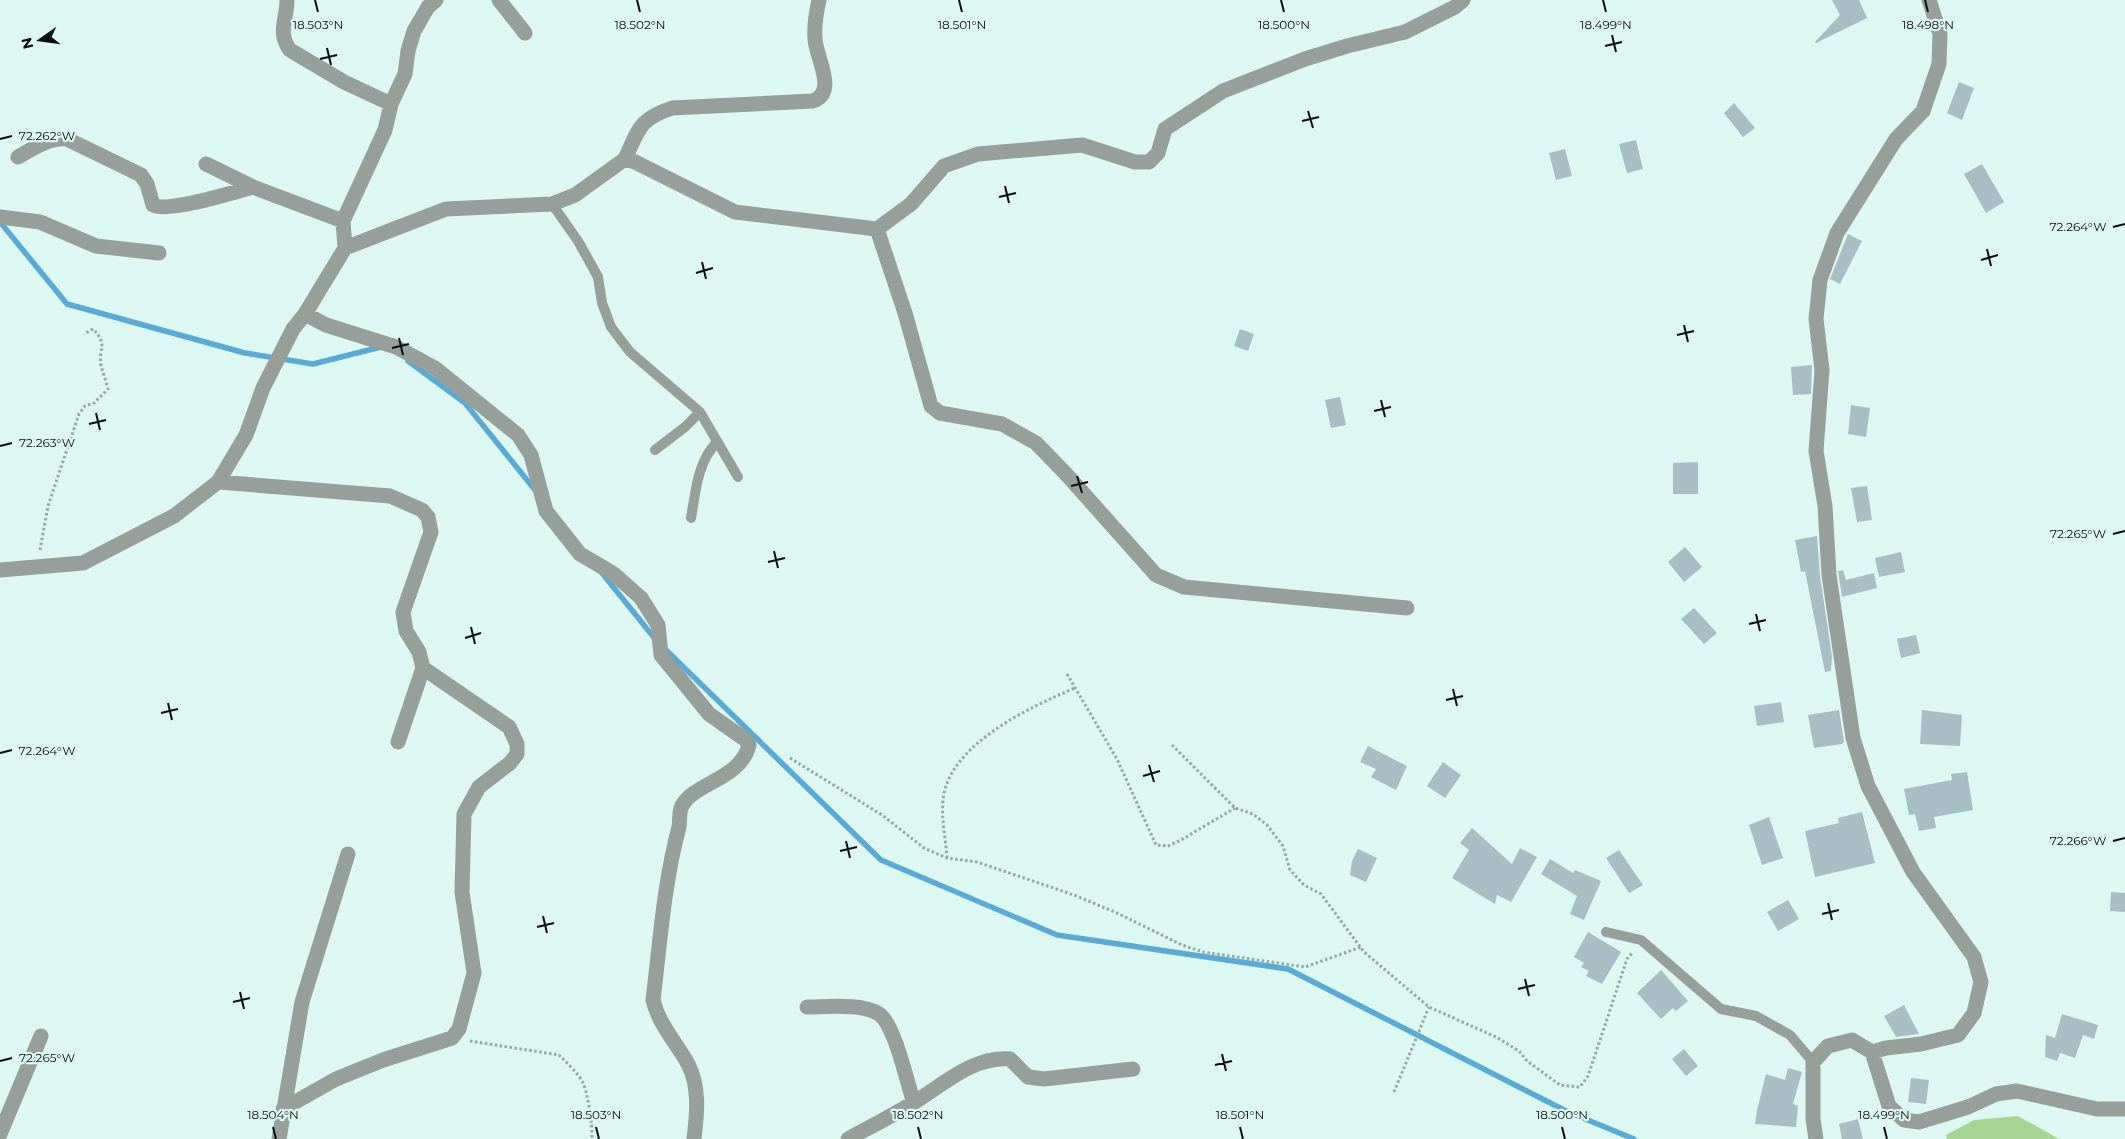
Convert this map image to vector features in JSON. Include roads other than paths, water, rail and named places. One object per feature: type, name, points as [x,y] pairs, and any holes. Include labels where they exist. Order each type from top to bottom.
[{"type":"street","points":[[287,0],[282,31],[285,43],[290,50],[344,82],[391,104]]},
{"type":"street","points":[[0,570],[83,563],[174,516],[218,482],[246,435],[264,388],[293,329],[305,314],[345,248],[344,221],[385,130],[391,104],[405,74],[408,51],[414,31],[428,7],[436,0]]},
{"type":"street","points":[[499,0],[525,33]]},
{"type":"street","points":[[345,248],[446,209],[552,204],[575,194],[625,159],[641,124],[654,114],[672,108],[812,101],[820,98],[824,93],[825,84],[815,41],[814,21],[819,0]]},
{"type":"street","points":[[625,159],[635,162],[735,212],[877,229],[911,204],[944,166],[978,154],[1082,145],[1135,162],[1149,162],[1158,153],[1165,129],[1223,91],[1305,59],[1347,46],[1405,32],[1455,7],[1463,0]]},
{"type":"street","points":[[1872,1052],[1886,1048],[1922,1044],[1958,1035],[1974,1013],[1981,982],[1974,957],[1908,864],[1868,786],[1853,738],[1829,575],[1825,506],[1816,451],[1822,370],[1816,319],[1820,280],[1837,233],[1896,139],[1923,111],[1939,64],[1940,34],[1929,0]]},
{"type":"street","points":[[18,157],[50,141],[59,138],[67,139],[141,175],[147,184],[153,205],[160,207],[185,204],[253,187]]},
{"type":"street","points":[[206,164],[253,187],[344,221]]},
{"type":"street","points":[[0,217],[40,222],[96,246],[159,253]]},
{"type":"street","points":[[877,229],[905,313],[931,406],[940,413],[1002,424],[1036,443],[1156,575],[1184,587],[1407,608]]},
{"type":"street","points":[[305,314],[326,325],[396,347],[435,368],[518,435],[531,455],[546,511],[580,554],[614,574],[641,598],[658,625],[661,655],[709,714],[746,740],[749,745],[748,751],[740,763],[728,774],[690,798],[681,808],[680,824],[670,858],[652,1000],[656,1015],[689,1065],[698,1102],[694,1139]]},
{"type":"street","points":[[218,482],[390,496],[422,510],[428,516],[430,532],[403,612],[406,630],[419,652],[423,668],[398,742]]},
{"type":"street","points":[[284,1109],[336,1078],[383,1060],[452,1038],[459,1029],[474,974],[462,892],[464,814],[479,787],[517,754],[517,744],[509,727],[423,668]]},
{"type":"street","points":[[279,1139],[302,1002],[348,854]]},
{"type":"street","points":[[807,1007],[859,1008],[878,1014],[889,1025],[914,1103]]},
{"type":"street","points":[[0,1134],[41,1036]]},
{"type":"street","points":[[1816,1139],[1813,1119],[1813,1062],[1828,1046],[1852,1040],[1872,1052],[1889,1106],[1904,1120],[1919,1122],[1968,1107],[1996,1094],[2017,1092],[2097,1109],[2125,1109]]},
{"type":"street","points":[[848,1139],[914,1103],[941,1083],[983,1062],[998,1058],[1010,1059],[1028,1077],[1044,1079],[1133,1069]]},
{"type":"lane","points":[[552,204],[578,241],[598,277],[602,303],[611,327],[630,352],[700,412],[738,477]]},
{"type":"lane","points":[[655,450],[685,428],[700,412]]},
{"type":"lane","points":[[691,518],[701,464],[717,442]]},
{"type":"lane","points":[[1606,932],[1641,940],[1721,1010],[1756,1016],[1790,1035],[1813,1062]]},
{"type":"waterway","points":[[0,222],[67,304],[245,353],[313,364],[381,347]]},
{"type":"waterway","points":[[408,361],[465,403],[535,490]]},
{"type":"waterway","points":[[602,573],[656,640]]},
{"type":"waterway","points":[[664,648],[881,860],[1057,935],[1288,969],[1566,1111],[1634,1139]]}]
